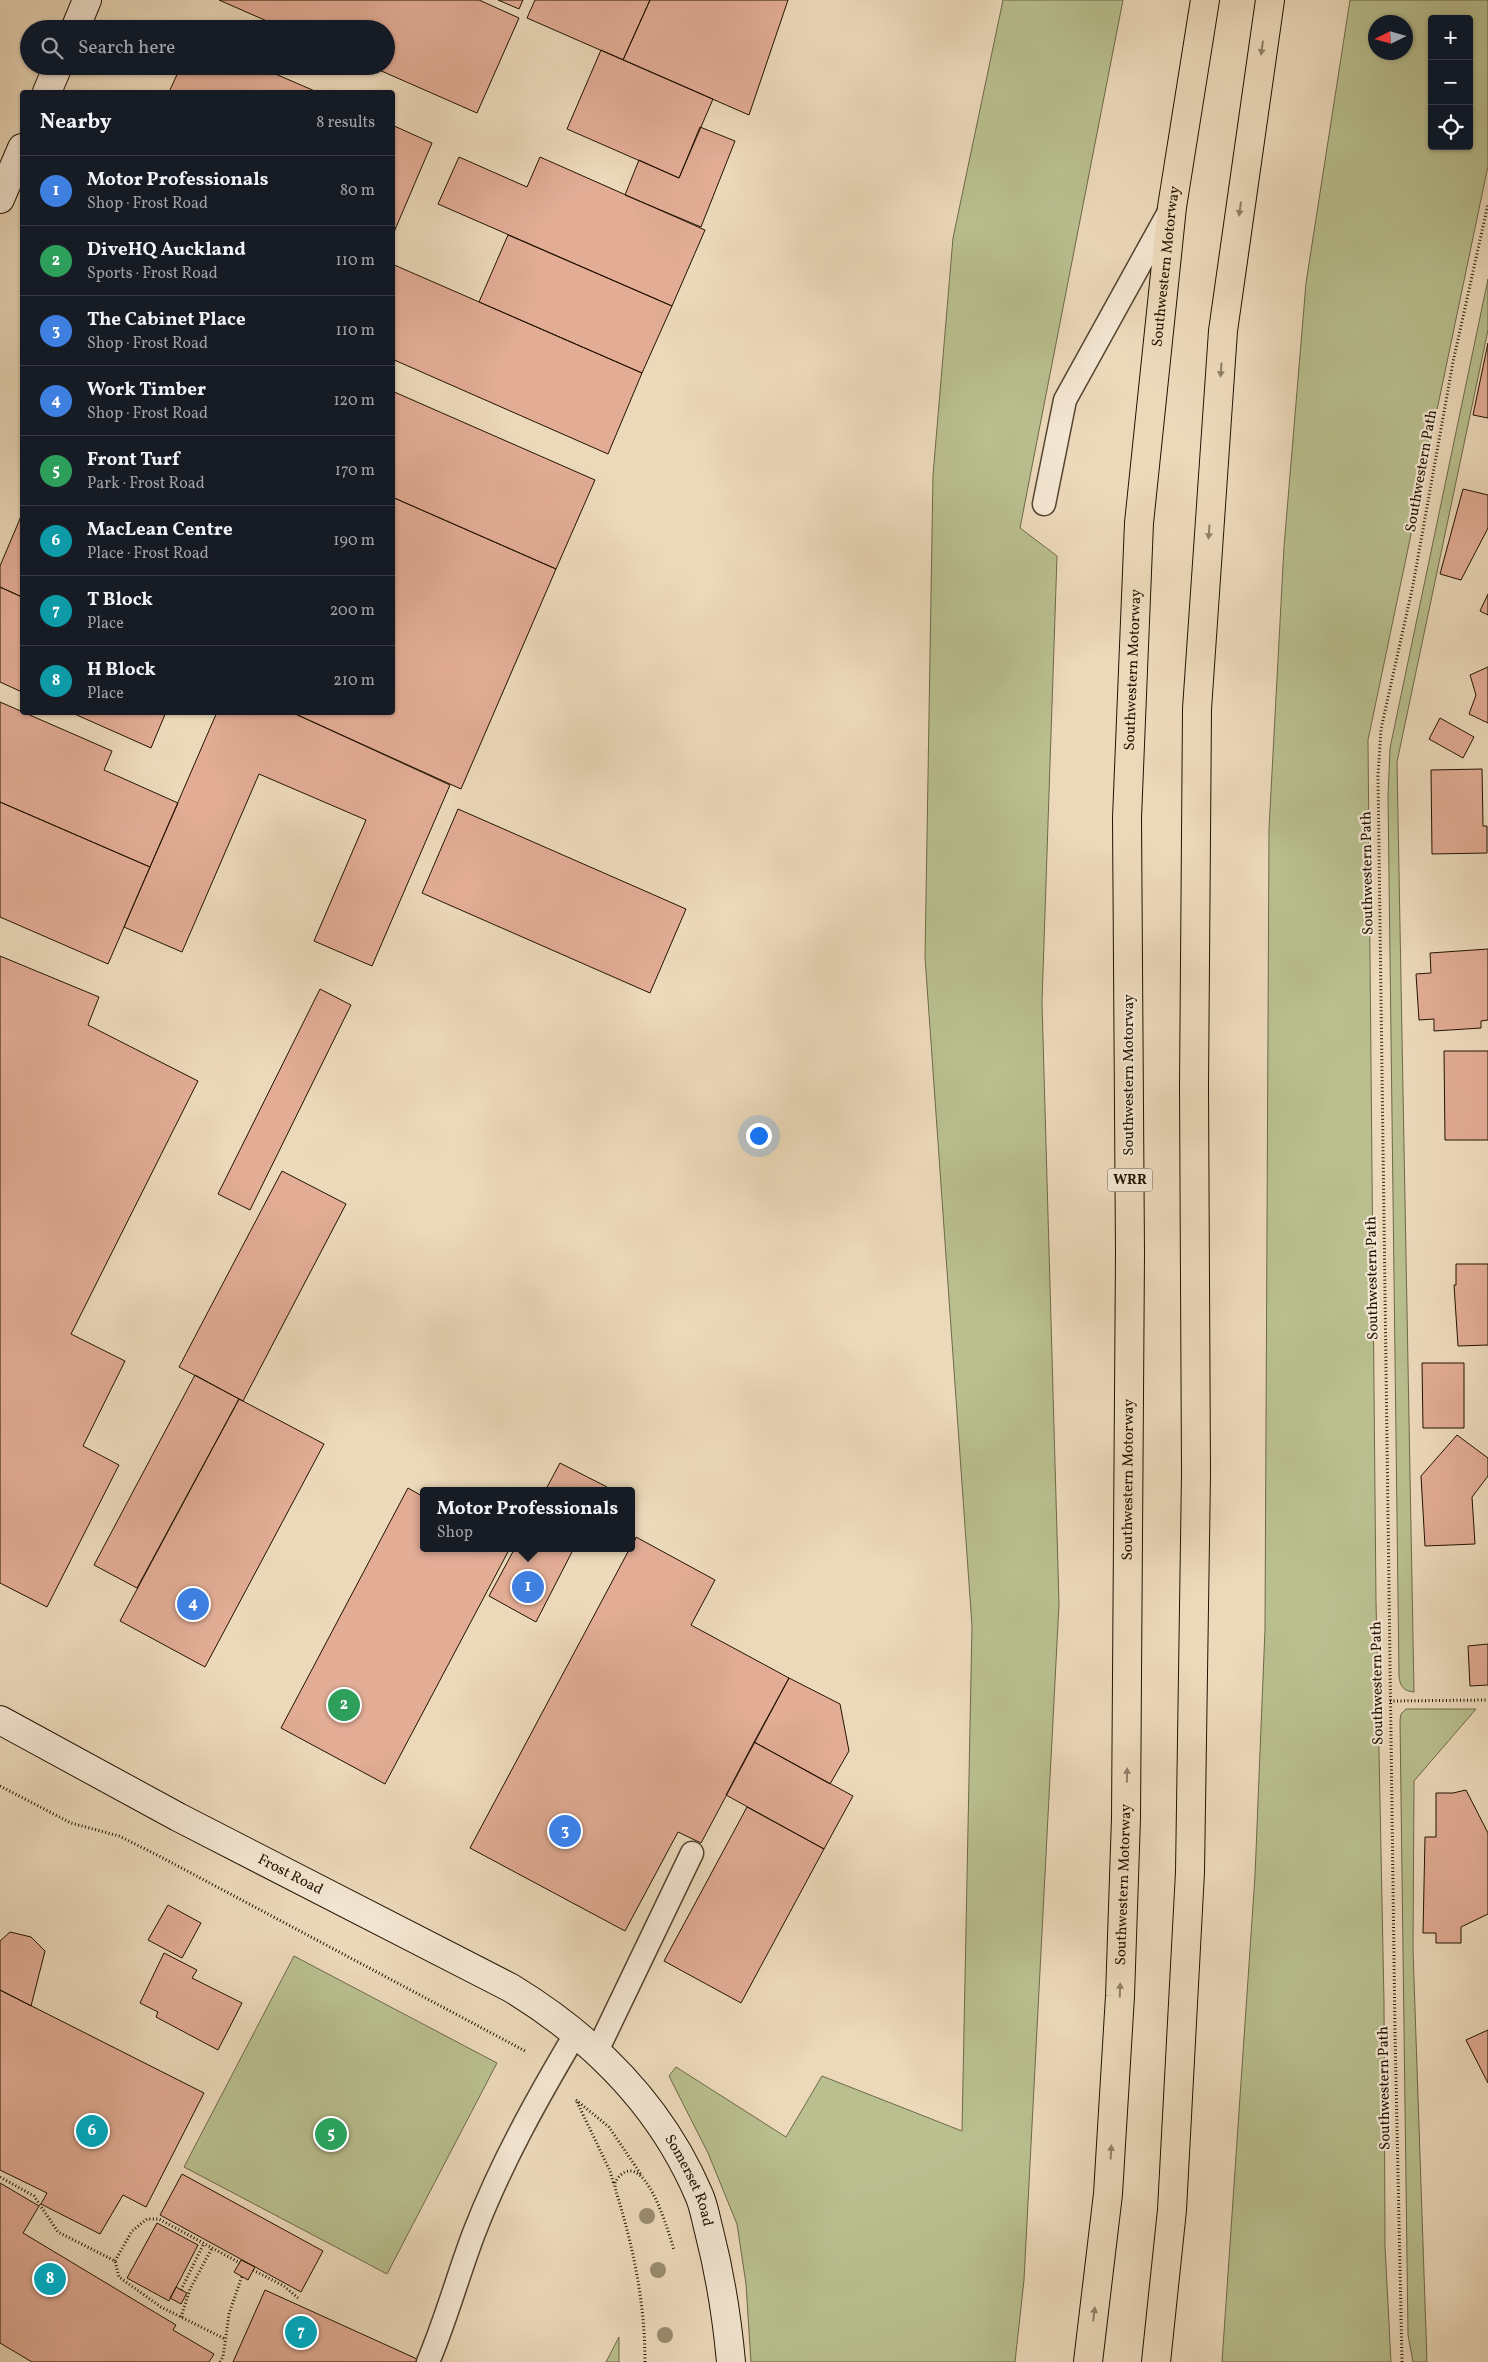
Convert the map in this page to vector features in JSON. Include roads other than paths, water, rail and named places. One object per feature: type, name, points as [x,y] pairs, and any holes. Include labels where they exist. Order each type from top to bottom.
[{"type":"highway","name":"Southwestern Motorway","points":[[1088,2362],[1108,2194],[1120,1996],[1126,1818],[1130,1253],[1128,798],[1139,523],[1172,207],[1205,0]]},
{"type":"highway","points":[[1156,2362],[1172,2210],[1190,1872],[1196,1474],[1194,1087],[1197,709],[1223,331],[1270,0]]},
{"type":"main road","points":[[79,20],[87,0]]},
{"type":"main road","points":[[48,90],[54,75]]},
{"type":"main road","points":[[0,199],[20,153]]},
{"type":"main road","name":"Frost Road","points":[[0,1720],[178,1817],[511,1988],[546,2010],[576,2033]]},
{"type":"main road","name":"Somerset Road","points":[[576,2033],[597,2051],[636,2091],[671,2140],[700,2196],[718,2265],[731,2362]]},
{"type":"lane","points":[[1044,504],[1065,400],[1172,207]]},
{"type":"lane","points":[[597,2051],[692,1853]]},
{"type":"lane","points":[[428,2362],[441,2331],[474,2232],[509,2156],[552,2073],[576,2033]]},
{"type":"place","name":"Motor Professionals","points":[[528,1587]]},
{"type":"place","name":"Work Timber","points":[[193,1604]]},
{"type":"place","name":"DiveHQ Auckland","points":[[344,1705]]},
{"type":"place","name":"The Cabinet Place","points":[[565,1831]]},
{"type":"place","name":"MacLean Centre","points":[[92,2131]]},
{"type":"place","name":"Front Turf","points":[[331,2134]]},
{"type":"place","name":"H Block","points":[[50,2279]]},
{"type":"place","name":"T Block","points":[[301,2332]]}]
